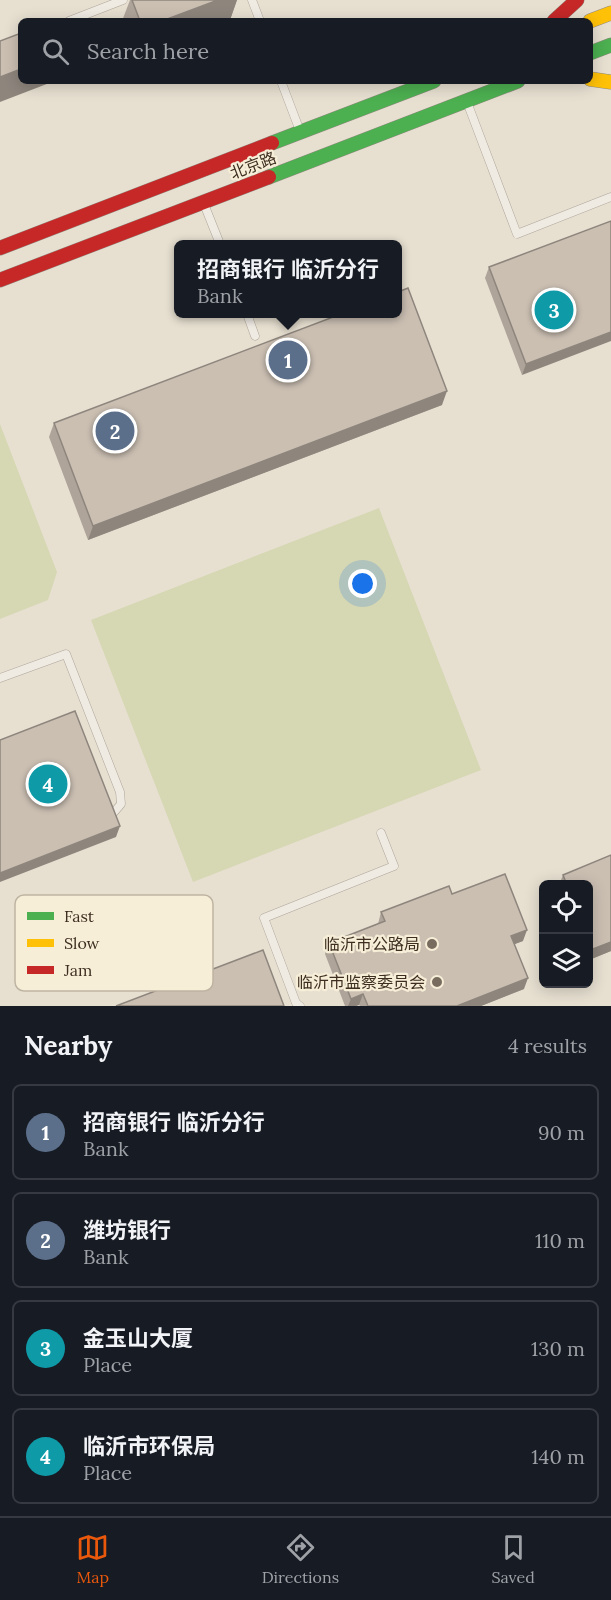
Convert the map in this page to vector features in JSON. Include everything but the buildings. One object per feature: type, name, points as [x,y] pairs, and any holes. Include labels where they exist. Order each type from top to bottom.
[{"type":"main road","points":[[557,18],[577,0]]},
{"type":"main road","points":[[593,20],[611,13]]},
{"type":"main road","points":[[593,52],[611,45]]},
{"type":"main road","points":[[593,79],[611,82]]},
{"type":"main road","name":"北京路","points":[[0,248],[426,84]]},
{"type":"main road","name":"北京路","points":[[0,280],[512,84]]},
{"type":"lane","points":[[77,18],[123,0]]},
{"type":"lane","points":[[252,0],[259,18]]},
{"type":"lane","points":[[282,84],[300,132]]},
{"type":"lane","points":[[466,101],[517,234],[611,197]]},
{"type":"lane","points":[[204,202],[218,240]]},
{"type":"lane","points":[[248,318],[255,336]]},
{"type":"lane","points":[[0,678],[66,654],[120,792],[121,804],[109,818]]},
{"type":"lane","points":[[300,1006],[296,1002],[264,918],[394,866],[381,833]]},
{"type":"green space","points":[[0,424],[57,572],[48,600],[0,619]]},
{"type":"green space","points":[[379,508],[481,770],[193,882],[91,620]]},
{"type":"traffic: fast","points":[[593,52],[611,45]]},
{"type":"traffic: fast","points":[[272,143],[426,84]]},
{"type":"traffic: fast","points":[[269,177],[510,84]]},
{"type":"traffic: slow","points":[[593,20],[611,13]]},
{"type":"traffic: slow","points":[[593,79],[611,82]]},
{"type":"traffic: jam","points":[[557,18],[577,0]]},
{"type":"traffic: jam","points":[[0,248],[272,143]]},
{"type":"traffic: jam","points":[[0,280],[269,177]]},
{"type":"place","name":"金玉山大厦","points":[[554,310]]},
{"type":"place","name":"招商银行 临沂分行","points":[[288,360]]},
{"type":"place","name":"潍坊银行","points":[[115,431]]},
{"type":"place","name":"临沂市环保局","points":[[48,784]]},
{"type":"place","name":"临沂市公路局","points":[[432,944]]},
{"type":"place","name":"临沂市监察委员会","points":[[437,982]]}]
